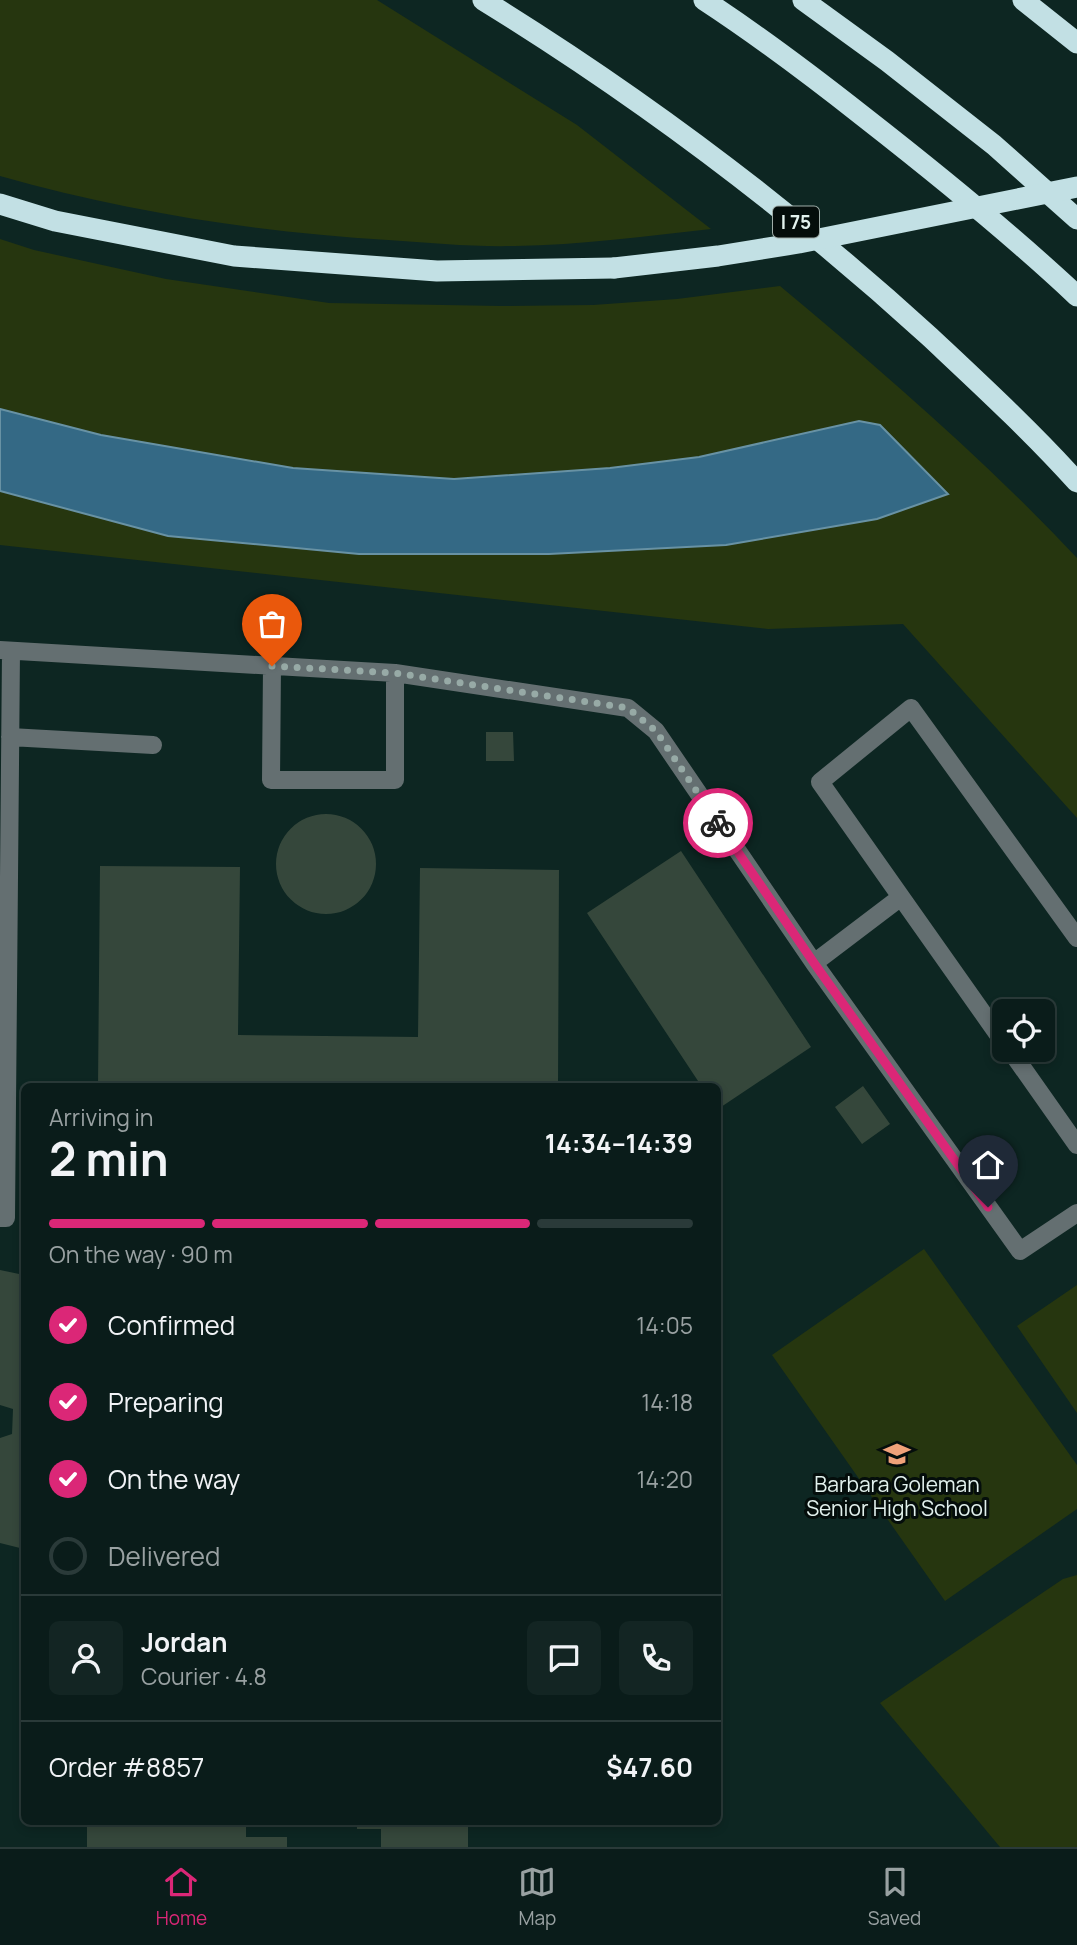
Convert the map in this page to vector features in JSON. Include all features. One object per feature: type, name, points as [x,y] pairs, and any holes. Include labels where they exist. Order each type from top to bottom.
[{"type":"highway","name":"I 75","points":[[482,0],[661,117],[819,240],[988,391],[1077,482]]},
{"type":"highway","points":[[704,0],[925,164],[1023,245],[1077,296]]},
{"type":"highway","points":[[803,0],[887,61],[994,145],[1077,219]]},
{"type":"highway","points":[[1023,0],[1077,43]]},
{"type":"highway","points":[[0,204],[55,221],[234,256],[436,271],[614,268],[718,256],[799,243],[1077,187]]},
{"type":"lane","points":[[0,1218],[6,1218],[5,803],[10,737],[6,650],[395,673],[628,708],[656,731],[814,963],[1020,1251],[1077,1213]]},
{"type":"lane","points":[[272,666],[271,780],[395,780],[395,673]]},
{"type":"lane","points":[[992,1026],[820,782],[911,708],[1077,939]]},
{"type":"lane","points":[[10,737],[153,745]]},
{"type":"lane","points":[[814,963],[901,897]]},
{"type":"lane","points":[[1018,1062],[1077,1145]]},
{"type":"green space","points":[[0,0],[377,0],[577,125],[711,229],[589,242],[515,246],[338,236],[241,226],[144,210],[0,176]]},
{"type":"green space","points":[[0,239],[34,250],[166,279],[329,303],[593,305],[677,299],[780,286],[933,418],[1006,486],[1077,558],[1077,818],[903,624],[768,629],[0,545],[0,491],[168,536],[359,554],[549,554],[726,545],[948,494],[880,425],[859,421],[699,457],[610,468],[454,479],[293,468],[101,435],[0,409]]},
{"type":"green space","points":[[924,1249],[1077,1465],[1077,1509],[945,1601],[772,1355]]},
{"type":"green space","points":[[1077,1285],[1077,1413],[1017,1326]]},
{"type":"green space","points":[[1077,1575],[1077,1847],[1000,1847],[880,1703],[1063,1579]]},
{"type":"water","points":[[0,409],[101,435],[293,468],[454,479],[610,468],[699,457],[859,421],[880,425],[948,494],[877,519],[726,545],[549,554],[359,554],[168,536],[0,491]]},
{"type":"building","points":[[486,732],[513,732],[514,761],[486,761]]},
{"type":"building","points":[[326,814],[345,818],[362,828],[372,845],[376,864],[372,883],[362,900],[345,910],[326,914],[307,910],[290,900],[280,883],[276,864],[280,845],[290,828],[307,818]]},
{"type":"building","points":[[681,851],[811,1047],[721,1107],[721,1083],[699,1083],[587,913]]},
{"type":"building","points":[[100,866],[240,867],[238,1035],[418,1037],[420,868],[559,870],[558,1083],[98,1083]]},
{"type":"building","points":[[863,1086],[890,1124],[862,1144],[835,1107]]},
{"type":"building","points":[[0,1270],[21,1274],[21,1548],[0,1543],[0,1438],[12,1434],[13,1409],[0,1405]]},
{"type":"building","points":[[87,1825],[246,1825],[246,1837],[287,1837],[287,1847],[87,1847]]},
{"type":"building","points":[[357,1825],[468,1825],[468,1847],[381,1847],[381,1829],[357,1829]]},
{"type":"way so far","points":[[272,666],[395,673],[628,708],[656,731],[718,823]]},
{"type":"place","name":"Barbara Goleman Senior High School","points":[[897,1454]]},
{"type":"route","points":[[718,823],[988,1207]]}]
